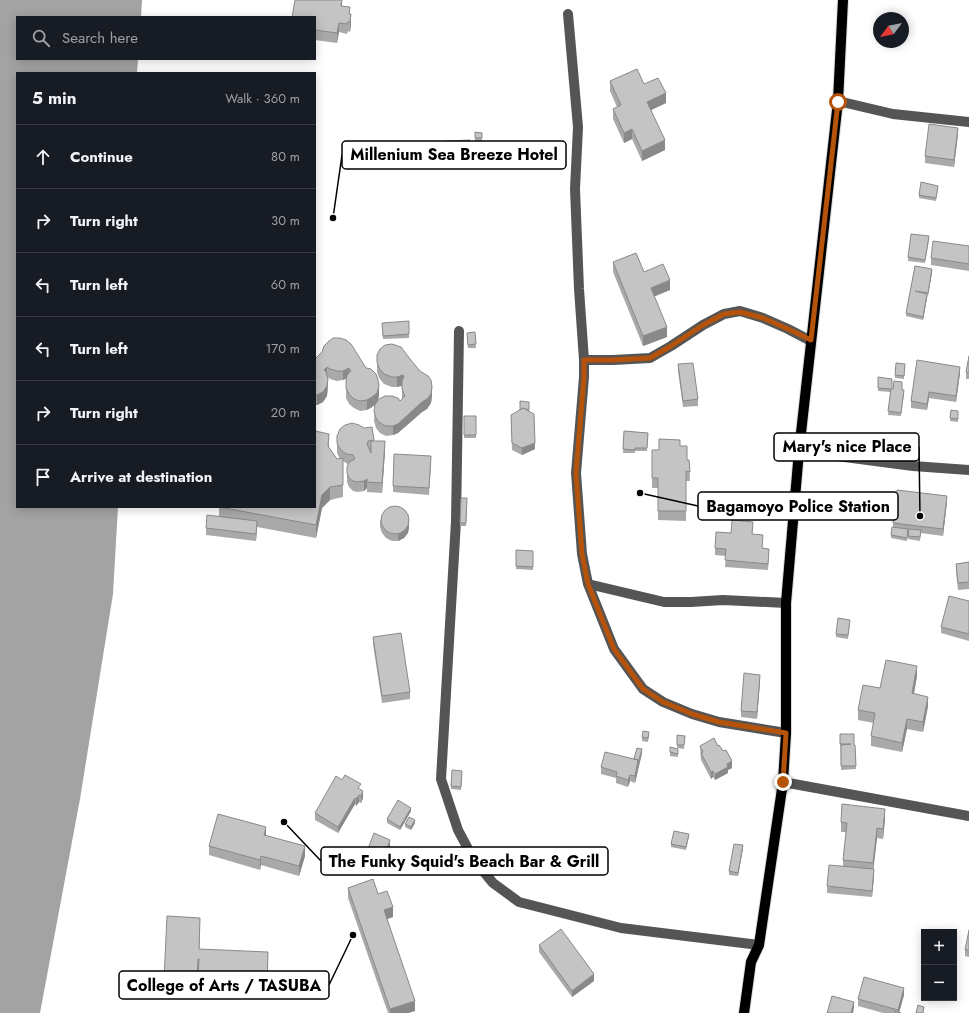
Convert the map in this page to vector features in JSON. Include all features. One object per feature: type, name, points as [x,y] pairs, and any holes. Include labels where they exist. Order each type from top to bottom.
[{"type":"main road","points":[[744,1013],[751,962],[759,945],[783,782],[786,733],[786,603],[799,451],[838,102],[843,0]]},
{"type":"street","points":[[568,14],[578,127],[575,189],[579,289],[584,360],[584,377],[576,473],[582,554],[588,584],[614,649],[643,689],[663,702],[692,714],[719,722],[786,733]]},
{"type":"street","points":[[838,102],[893,114],[969,122]]},
{"type":"street","points":[[584,360],[650,358],[703,325],[724,314],[740,312],[763,318],[811,340]]},
{"type":"street","points":[[459,331],[456,521],[441,779],[458,830],[474,860],[493,883],[519,902],[621,928],[759,945]]},
{"type":"street","points":[[799,451],[913,466],[969,470]]},
{"type":"street","points":[[588,584],[664,602],[723,600],[786,603]]},
{"type":"street","points":[[783,782],[969,816]]},
{"type":"shaded area","points":[[0,0],[142,0],[141,16],[16,16],[16,60],[138,60],[137,72],[16,72],[16,508],[118,508],[113,594],[80,799],[40,1013],[0,1013]]},
{"type":"building","points":[[295,0],[342,0],[341,6],[350,7],[349,14],[351,14],[350,22],[347,24],[339,23],[337,33],[316,30],[316,16],[292,16]]},
{"type":"building","points":[[637,69],[644,84],[658,78],[666,93],[647,102],[665,140],[642,151],[632,129],[624,133],[613,109],[621,105],[610,81]]},
{"type":"building","points":[[929,124],[958,128],[954,160],[925,156]]},
{"type":"building","points":[[475,132],[482,133],[482,138],[475,138]]},
{"type":"building","points":[[470,140],[472,160],[448,162],[446,141]]},
{"type":"building","points":[[921,182],[938,186],[936,198],[919,195]]},
{"type":"building","points":[[911,234],[929,236],[925,260],[908,257]]},
{"type":"building","points":[[933,241],[969,246],[969,264],[931,258]]},
{"type":"building","points":[[636,253],[644,272],[663,264],[670,280],[651,288],[667,327],[643,336],[613,262]]},
{"type":"building","points":[[915,266],[932,269],[928,293],[915,291],[927,294],[923,317],[906,313]]},
{"type":"building","points":[[409,321],[409,334],[383,336],[382,323]]},
{"type":"building","points":[[475,332],[476,344],[468,345],[467,333]]},
{"type":"building","points":[[333,338],[340,338],[351,344],[366,368],[371,369],[376,374],[379,386],[377,393],[367,400],[360,401],[354,399],[346,388],[347,375],[351,371],[349,368],[343,371],[337,371],[327,367],[324,370],[328,379],[327,386],[323,392],[316,396],[316,358],[328,342]]},
{"type":"building","points":[[392,344],[401,347],[420,371],[428,376],[431,380],[432,387],[431,394],[427,399],[398,424],[386,426],[380,423],[376,418],[374,411],[375,405],[379,399],[385,396],[398,398],[400,401],[405,396],[402,389],[403,375],[392,377],[384,374],[379,368],[377,362],[377,355],[380,349],[385,345]]},
{"type":"building","points":[[969,356],[969,373],[966,372]]},
{"type":"building","points":[[917,360],[960,367],[956,396],[929,392],[927,404],[911,401]]},
{"type":"building","points":[[693,363],[698,399],[683,401],[678,364]]},
{"type":"building","points":[[896,363],[905,364],[904,376],[895,375]]},
{"type":"building","points":[[878,377],[892,379],[892,389],[894,381],[902,382],[902,390],[904,390],[901,413],[888,411],[891,389],[878,388]]},
{"type":"building","points":[[520,401],[529,402],[529,410],[523,408],[520,410]]},
{"type":"building","points":[[523,408],[534,414],[535,443],[522,448],[512,443],[511,415]]},
{"type":"building","points":[[951,410],[958,411],[958,419],[950,418]]},
{"type":"building","points":[[464,416],[476,416],[476,435],[464,435]]},
{"type":"building","points":[[352,423],[364,428],[372,427],[374,440],[368,441],[367,444],[371,453],[371,441],[385,441],[382,483],[367,482],[367,479],[358,482],[349,478],[347,467],[349,462],[355,459],[353,455],[346,454],[340,449],[337,443],[337,436],[340,429],[345,425]]},
{"type":"building","points":[[316,431],[329,434],[328,446],[337,459],[343,458],[343,485],[330,487],[322,495],[316,525],[224,508],[316,508]]},
{"type":"building","points":[[624,431],[648,433],[647,448],[635,448],[635,450],[623,449]]},
{"type":"building","points":[[659,439],[680,440],[680,446],[687,446],[687,460],[689,460],[690,472],[686,471],[686,511],[658,511],[658,478],[652,478],[652,450],[659,450]]},
{"type":"building","points":[[394,454],[431,456],[429,488],[393,486]]},
{"type":"building","points":[[897,490],[947,496],[943,529],[893,523]]},
{"type":"building","points":[[461,498],[467,498],[466,523],[460,523]]},
{"type":"building","points":[[395,506],[401,507],[405,510],[408,514],[408,526],[405,530],[401,533],[395,534],[389,533],[385,530],[382,526],[381,520],[382,514],[385,510],[389,507]]},
{"type":"building","points":[[207,515],[257,521],[256,534],[206,528]]},
{"type":"building","points":[[732,520],[753,522],[752,534],[763,535],[762,548],[769,549],[768,564],[725,560],[726,549],[715,548],[716,532],[731,533]]},
{"type":"building","points":[[892,527],[908,529],[907,538],[891,535]]},
{"type":"building","points":[[909,529],[921,530],[920,537],[908,536]]},
{"type":"building","points":[[516,550],[533,551],[533,567],[516,566]]},
{"type":"building","points":[[969,562],[969,582],[958,583],[956,564]]},
{"type":"building","points":[[949,596],[969,601],[969,634],[941,627]]},
{"type":"building","points":[[838,618],[850,620],[848,635],[836,634]]},
{"type":"building","points":[[401,633],[410,692],[382,696],[373,637]]},
{"type":"building","points":[[886,660],[917,666],[912,693],[928,697],[923,722],[907,719],[902,743],[871,736],[875,713],[858,710],[863,685],[880,688]]},
{"type":"building","points":[[744,673],[760,675],[757,712],[741,711]]},
{"type":"building","points":[[643,731],[649,732],[648,738],[642,737]]},
{"type":"building","points":[[840,734],[854,734],[856,766],[841,766],[841,745],[851,744],[840,744]]},
{"type":"building","points":[[677,735],[685,736],[684,745],[677,745]]},
{"type":"building","points":[[714,738],[718,746],[719,745],[723,751],[726,750],[732,761],[727,764],[728,767],[715,774],[713,771],[711,772],[701,753],[703,752],[700,746]]},
{"type":"building","points":[[670,747],[678,749],[678,754],[670,752]]},
{"type":"building","points":[[637,748],[642,749],[638,763],[638,760],[634,759]]},
{"type":"building","points":[[605,752],[638,760],[635,776],[630,775],[628,780],[616,776],[617,772],[601,767]]},
{"type":"building","points":[[452,770],[462,771],[461,787],[451,786]]},
{"type":"building","points":[[345,775],[361,784],[358,788],[363,791],[361,796],[359,795],[356,799],[355,798],[338,827],[315,813],[336,776],[342,780]]},
{"type":"building","points":[[398,800],[411,808],[400,827],[387,819]]},
{"type":"building","points":[[842,804],[885,809],[883,829],[877,828],[873,863],[843,860],[847,823],[841,822]]},
{"type":"building","points":[[218,814],[266,827],[264,835],[305,846],[299,866],[261,856],[260,860],[209,846]]},
{"type":"building","points":[[409,817],[415,820],[411,827],[405,824]]},
{"type":"building","points":[[674,831],[689,834],[686,847],[671,844]]},
{"type":"building","points":[[374,833],[390,840],[381,865],[364,859]]},
{"type":"building","points":[[734,844],[743,845],[738,873],[729,871]]},
{"type":"building","points":[[829,865],[874,869],[872,891],[827,886]]},
{"type":"building","points":[[373,879],[378,894],[387,891],[393,907],[384,910],[415,1001],[390,1009],[348,888]]},
{"type":"building","points":[[167,916],[200,918],[199,949],[268,952],[267,985],[198,982],[199,959],[197,982],[164,980]]},
{"type":"building","points":[[561,929],[594,974],[572,991],[539,945]]},
{"type":"building","points":[[969,930],[969,950],[965,950]]},
{"type":"building","points":[[864,977],[904,988],[898,1010],[858,999]]},
{"type":"building","points":[[832,996],[854,1002],[851,1013],[827,1013]]},
{"type":"building","points":[[918,1005],[924,1007],[923,1013],[916,1013]]},
{"type":"place","name":"Millenium Sea Breeze Hotel","points":[[333,218]]},
{"type":"place","name":"Bagamoyo Police Station","points":[[640,493]]},
{"type":"place","name":"Mary's nice Place","points":[[920,516]]},
{"type":"place","name":"The Funky Squid's Beach Bar & Grill","points":[[284,822]]},
{"type":"place","name":"College of Arts / TASUBA","points":[[353,935]]},
{"type":"route","points":[[783,782],[786,733],[719,722],[692,714],[663,702],[643,689],[614,649],[588,584],[582,554],[576,473],[584,377],[584,360],[650,358],[703,325],[724,314],[740,312],[763,318],[811,340],[838,102]]}]
